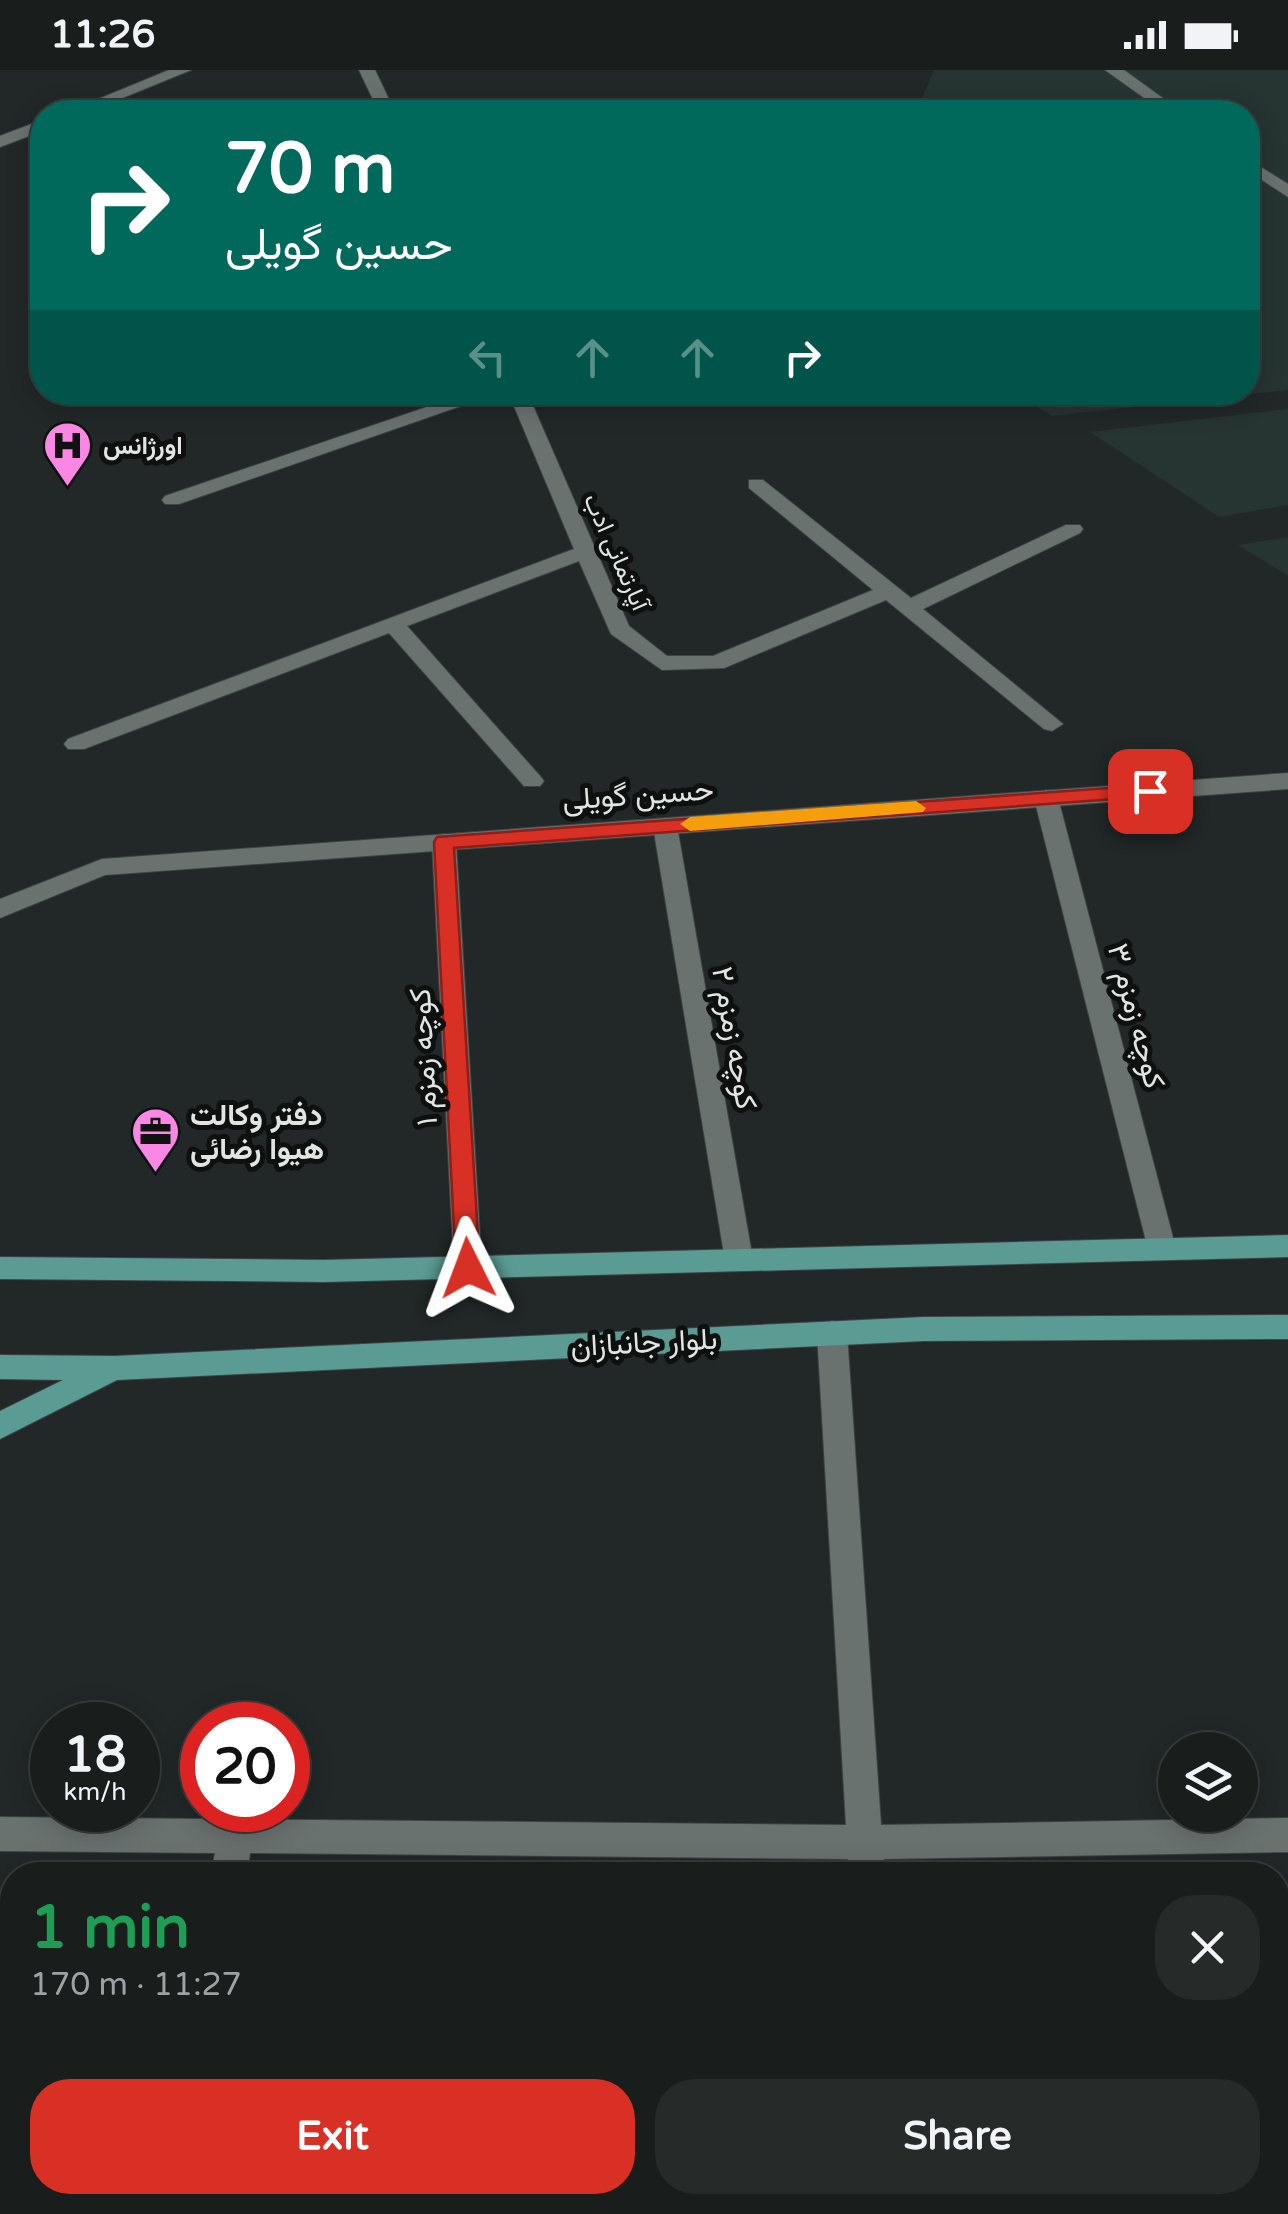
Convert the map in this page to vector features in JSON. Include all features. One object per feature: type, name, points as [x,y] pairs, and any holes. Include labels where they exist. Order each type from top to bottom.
[{"type":"main road","points":[[0,1268],[468,1268],[1288,1246]]},
{"type":"main road","name":"بلوار جانبازان","points":[[0,1367],[115,1368],[832,1334],[1288,1327]]},
{"type":"main road","points":[[0,1426],[115,1368]]},
{"type":"street","points":[[106,100],[182,70]]},
{"type":"street","points":[[367,70],[381,100]]},
{"type":"street","points":[[1113,70],[1157,100]]},
{"type":"street","points":[[0,142],[30,131]]},
{"type":"street","points":[[1260,172],[1288,192]]},
{"type":"street","points":[[172,500],[453,405]]},
{"type":"street","name":"آپارتمانی ادب","points":[[522,405],[619,629],[662,663],[716,663],[889,591]]},
{"type":"street","points":[[756,484],[1052,724]]},
{"type":"street","points":[[910,607],[1073,529]]},
{"type":"street","points":[[76,744],[584,552]]},
{"type":"street","points":[[394,624],[532,781]]},
{"type":"street","name":"حسین گویلی","points":[[0,909],[102,866],[1288,781]]},
{"type":"street","name":"کوچه زمزم ۳","points":[[1046,798],[1162,1249]]},
{"type":"street","name":"کوچه زمزم ۲","points":[[665,826],[739,1260]]},
{"type":"street","name":"کوچه زمزم ۱","points":[[444,842],[468,1268]]},
{"type":"street","points":[[832,1334],[866,1859]]},
{"type":"street","points":[[0,1834],[235,1837],[866,1859],[1288,1835]]},
{"type":"street","points":[[231,1862],[235,1837]]},
{"type":"shaded area","points":[[934,70],[1288,70],[1288,390],[1260,393],[1260,100],[921,100]]},
{"type":"shaded area","points":[[1034,405],[1152,405],[1052,416]]},
{"type":"shaded area","points":[[1288,409],[1288,505],[1219,517],[1090,432]]},
{"type":"shaded area","points":[[1288,537],[1288,576],[1238,545]]},
{"type":"slow traffic","points":[[690,824],[916,808]]},
{"type":"place","name":"اورژانس","points":[[68,488]]},
{"type":"place","name":"دفتر وکالت هیوا رضائی","points":[[155,1174]]},
{"type":"route","points":[[468,1268],[444,842],[1150,791]]}]
